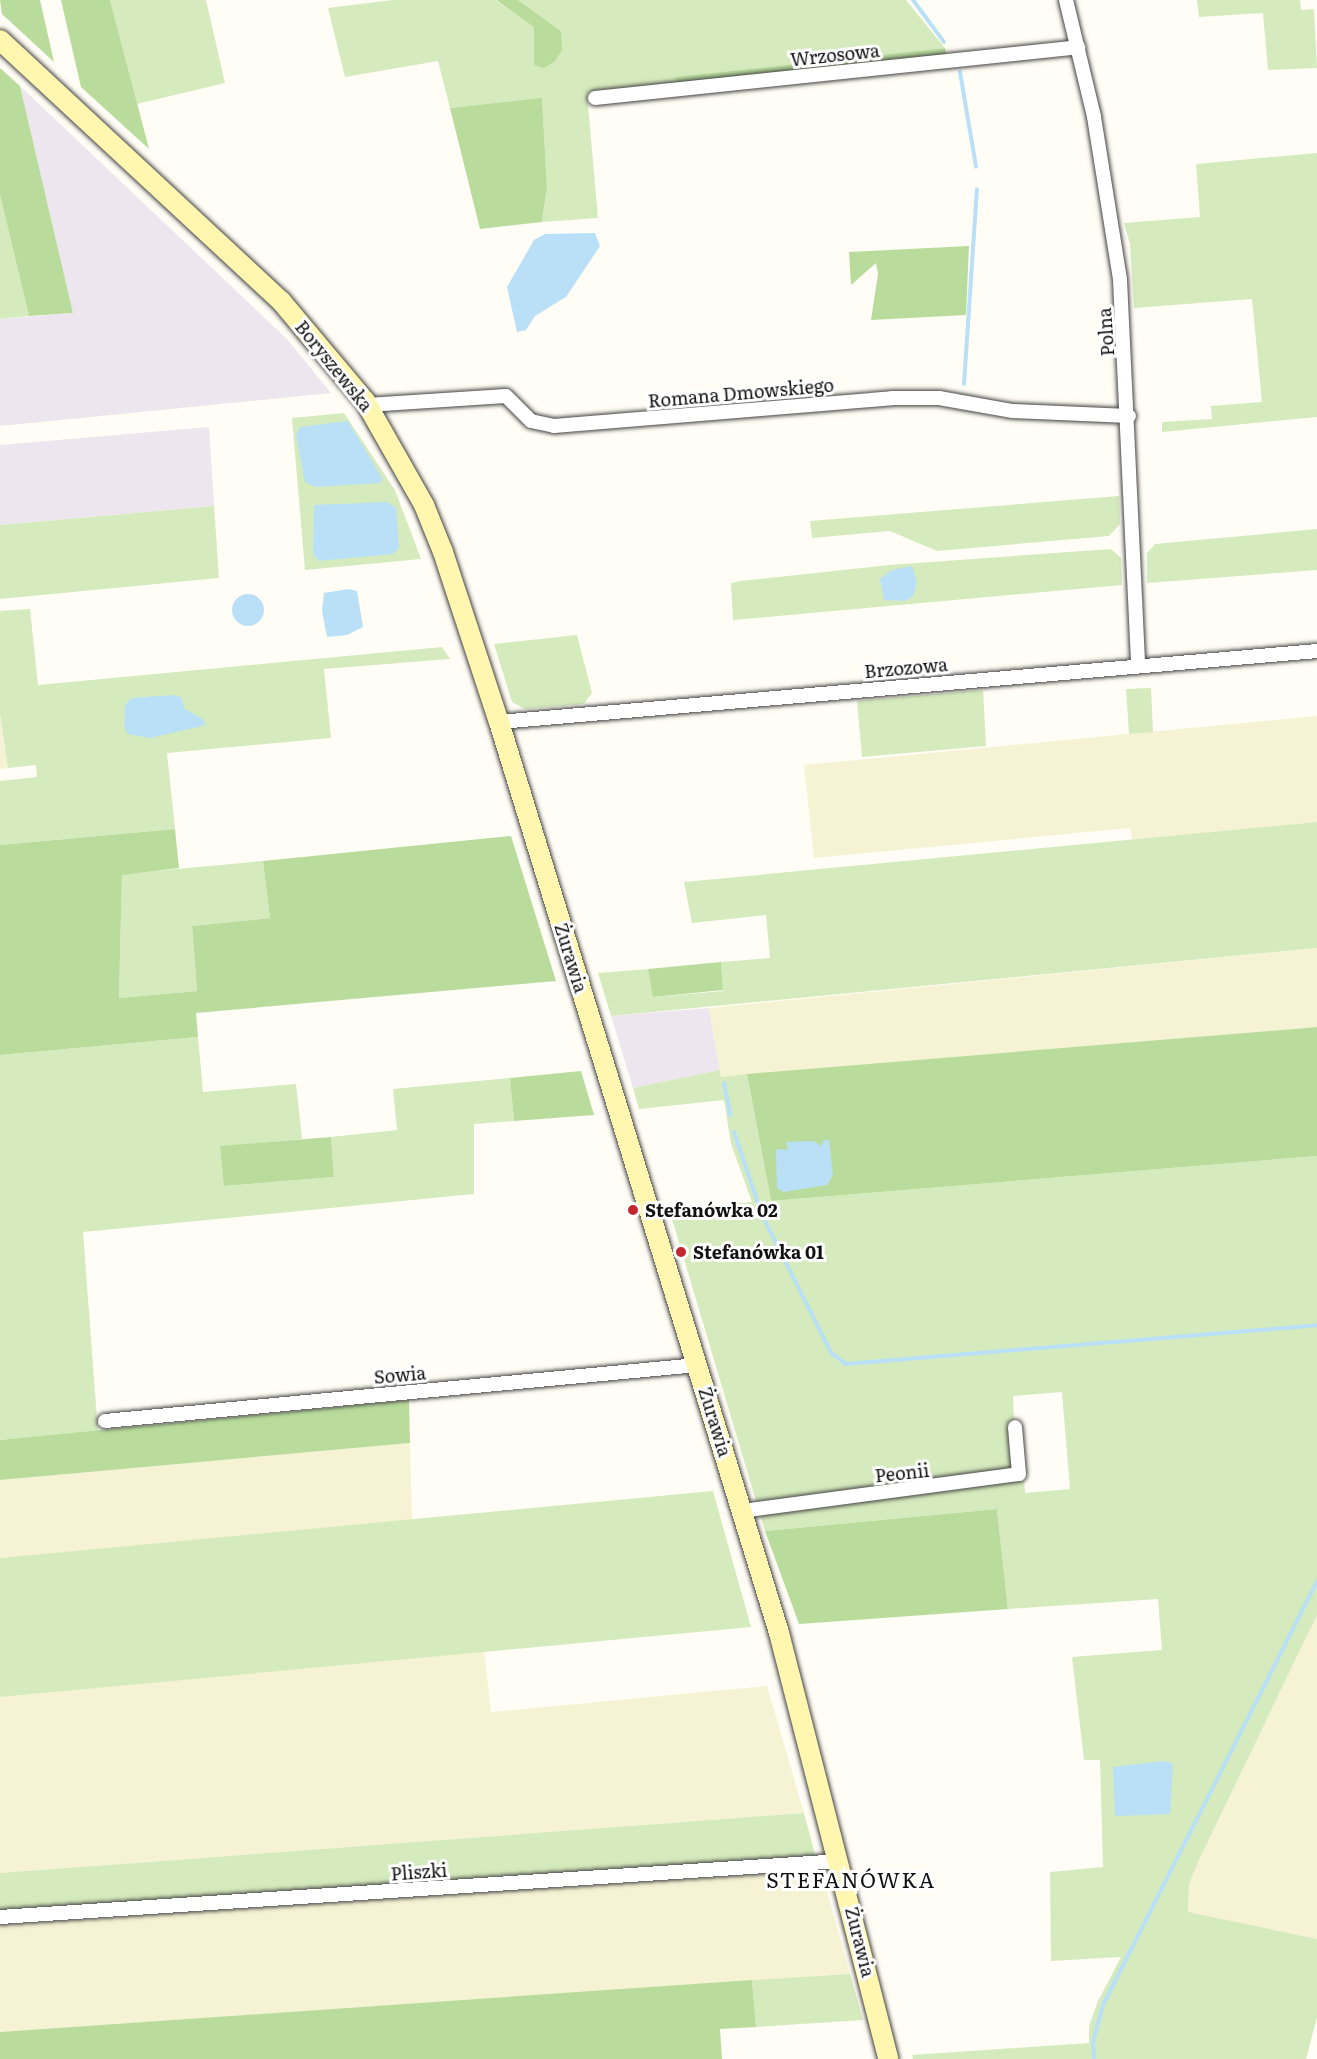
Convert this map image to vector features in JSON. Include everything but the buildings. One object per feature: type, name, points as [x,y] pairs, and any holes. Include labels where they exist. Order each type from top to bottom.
[{"type":"main road","name":"Boryszewska","points":[[0,40],[280,302],[367,405],[408,475],[443,552],[520,790]]},
{"type":"main road","name":"Żurawia","points":[[520,790],[742,1511],[840,1861],[888,2059]]},
{"type":"street","name":"Polna","points":[[1066,0],[1102,161],[1120,280],[1129,416],[1138,666]]},
{"type":"street","name":"Wrzosowa","points":[[595,98],[1078,47]]},
{"type":"street","name":"Romana Dmowskiego","points":[[367,405],[506,396],[531,421],[554,426],[892,398],[939,398],[1032,413],[1129,416]]},
{"type":"street","name":"Brzozowa","points":[[499,722],[1317,651]]},
{"type":"street","name":"Sowia","points":[[105,1421],[697,1365]]},
{"type":"street","name":"Peonii","points":[[742,1511],[1019,1474],[1015,1427]]},
{"type":"street","name":"Pliszki","points":[[0,1917],[840,1861]]},
{"type":"shaded area","points":[[20,86],[287,339],[331,393],[0,426],[0,319],[73,313]]},
{"type":"shaded area","points":[[209,427],[214,506],[0,525],[0,445]]},
{"type":"shaded area","points":[[0,714],[8,768],[0,769]]},
{"type":"shaded area","points":[[1317,716],[1317,822],[1132,840],[1130,828],[814,858],[804,765]]},
{"type":"shaded area","points":[[1317,948],[1317,1027],[721,1077],[709,1008]]},
{"type":"shaded area","points":[[709,1008],[720,1070],[633,1088],[611,1016]]},
{"type":"shaded area","points":[[410,1443],[412,1521],[0,1558],[0,1480]]},
{"type":"shaded area","points":[[1317,1615],[1317,1939],[1188,1913],[1189,1884],[1199,1860]]},
{"type":"shaded area","points":[[484,1651],[491,1712],[767,1686],[804,1813],[0,1873],[0,1697]]},
{"type":"shaded area","points":[[821,1870],[850,1974],[0,2032],[0,1925]]},
{"type":"green space","points":[[0,0],[40,0],[54,62],[2,14]]},
{"type":"green space","points":[[61,0],[110,0],[149,149],[81,87]]},
{"type":"green space","points":[[110,0],[206,0],[225,83],[137,104]]},
{"type":"green space","points":[[393,0],[495,0],[535,27],[534,65],[561,31],[518,0],[906,0],[945,48],[675,77],[676,85],[587,94],[598,218],[542,222],[547,187],[542,99],[450,108],[438,61],[345,77],[328,8]]},
{"type":"green space","points":[[496,0],[518,0],[561,31],[562,50],[555,61],[544,68],[534,65],[534,27]]},
{"type":"green space","points":[[1197,0],[1300,0],[1301,10],[1314,9],[1317,68],[1268,70],[1263,13],[1199,17]]},
{"type":"green space","points":[[945,48],[947,56],[676,85],[675,77]]},
{"type":"green space","points":[[0,68],[20,86],[73,313],[29,316],[0,195]]},
{"type":"green space","points":[[542,98],[547,187],[542,222],[480,229],[450,108]]},
{"type":"green space","points":[[1317,153],[1317,417],[1162,432],[1162,422],[1212,419],[1211,406],[1262,402],[1252,299],[1134,308],[1130,244],[1124,223],[1200,217],[1196,164]]},
{"type":"green space","points":[[0,195],[29,316],[0,319]]},
{"type":"green space","points":[[969,246],[966,315],[871,320],[878,274],[876,263],[851,285],[849,252]]},
{"type":"green space","points":[[344,413],[395,490],[421,559],[305,570],[292,418]]},
{"type":"green space","points":[[1119,496],[1120,524],[1109,536],[937,551],[890,531],[812,538],[810,521]]},
{"type":"green space","points":[[214,506],[219,578],[0,599],[0,525]]},
{"type":"green space","points":[[1317,529],[1317,570],[1147,583],[1147,553],[1155,544]]},
{"type":"green space","points":[[1111,549],[1121,558],[1122,585],[733,620],[731,583],[740,581],[889,565]]},
{"type":"green space","points":[[30,609],[38,685],[442,647],[450,659],[324,669],[331,738],[167,753],[175,829],[0,845],[0,781],[37,777],[36,765],[8,768],[0,714],[0,611]]},
{"type":"green space","points":[[577,635],[592,693],[584,704],[525,709],[512,702],[494,644]]},
{"type":"green space","points":[[1151,688],[1153,732],[1129,734],[1126,689]]},
{"type":"green space","points":[[983,690],[986,746],[862,757],[857,701]]},
{"type":"green space","points":[[1317,822],[1317,948],[611,1016],[598,973],[648,969],[654,997],[723,991],[721,962],[770,958],[766,915],[692,923],[684,882]]},
{"type":"green space","points":[[175,829],[179,868],[122,875],[119,998],[197,991],[192,926],[270,918],[263,861],[511,836],[556,981],[196,1013],[198,1037],[0,1055],[0,845]]},
{"type":"green space","points":[[263,861],[270,918],[192,926],[197,991],[119,998],[122,874]]},
{"type":"green space","points":[[721,962],[723,990],[653,997],[648,969]]},
{"type":"green space","points":[[1317,1027],[1317,1156],[771,1201],[747,1074]]},
{"type":"green space","points":[[198,1037],[203,1092],[296,1084],[302,1139],[220,1147],[225,1186],[334,1177],[331,1137],[397,1130],[393,1089],[510,1078],[514,1121],[474,1124],[474,1194],[83,1232],[98,1432],[0,1440],[0,1055]]},
{"type":"green space","points":[[720,1070],[721,1077],[747,1074],[771,1201],[1317,1156],[1317,1615],[1199,1860],[1189,1884],[1188,1912],[1317,1939],[1317,2017],[1306,2059],[913,2059],[912,2055],[1089,2043],[1089,2026],[1098,2001],[1121,1957],[1051,1961],[1050,1872],[1103,1867],[1100,1760],[1084,1760],[1072,1657],[1162,1650],[1158,1599],[1008,1609],[997,1509],[765,1531],[669,1209],[752,1202],[731,1144],[724,1100],[639,1109],[633,1088]],"holes":[[[1062,1392],[1070,1489],[1025,1493],[1024,1479],[1014,1480],[1009,1424],[1014,1423],[1013,1396]]]},
{"type":"green space","points":[[581,1071],[594,1115],[514,1121],[510,1078]]},
{"type":"green space","points":[[331,1137],[334,1177],[224,1186],[220,1146]]},
{"type":"green space","points":[[409,1400],[410,1443],[0,1480],[0,1440]]},
{"type":"green space","points":[[713,1491],[751,1627],[0,1697],[0,1558]]},
{"type":"green space","points":[[997,1509],[1008,1609],[799,1624],[765,1531]]},
{"type":"green space","points":[[804,1813],[816,1858],[0,1912],[0,1873]]},
{"type":"green space","points":[[850,1974],[863,2020],[756,2027],[752,1980]]},
{"type":"green space","points":[[752,1980],[756,2027],[720,2029],[722,2059],[0,2059],[0,2032]]},
{"type":"water","points":[[595,233],[600,246],[566,297],[535,316],[526,330],[517,332],[507,287],[534,240],[545,234]]},
{"type":"water","points":[[348,421],[382,478],[381,483],[315,487],[305,482],[296,435],[300,427]]},
{"type":"water","points":[[388,502],[396,508],[399,548],[393,554],[319,561],[313,554],[314,505]]},
{"type":"water","points":[[912,566],[917,582],[913,596],[905,601],[884,600],[880,579],[892,570]]},
{"type":"water","points":[[349,589],[357,591],[363,627],[347,635],[327,637],[322,611],[324,593]]},
{"type":"water","points":[[248,594],[259,599],[264,610],[259,621],[248,626],[237,621],[232,610],[237,599]]},
{"type":"water","points":[[174,695],[181,697],[185,709],[203,719],[206,725],[150,738],[128,734],[124,728],[125,705],[132,698]]},
{"type":"water","points":[[824,1140],[829,1140],[833,1175],[827,1185],[784,1192],[777,1188],[776,1149],[788,1150],[786,1142],[814,1141],[821,1146]]},
{"type":"water","points":[[1164,1761],[1173,1764],[1170,1814],[1115,1816],[1113,1767]]},
{"type":"waterway","points":[[913,0],[944,42]]},
{"type":"waterway","points":[[960,72],[976,167]]},
{"type":"waterway","points":[[964,384],[977,189]]},
{"type":"waterway","points":[[724,1083],[730,1115]]},
{"type":"waterway","points":[[734,1132],[762,1215],[831,1353],[846,1364],[1317,1325]]},
{"type":"waterway","points":[[1094,2059],[1093,2042],[1103,2005],[1317,1581]]},
{"type":"place","name":"Stefanówka 02","points":[[633,1210]]},
{"type":"place","name":"Stefanówka 01","points":[[681,1252]]},
{"type":"district","name":"STEFANÓWKA","points":[[851,1879]]}]
